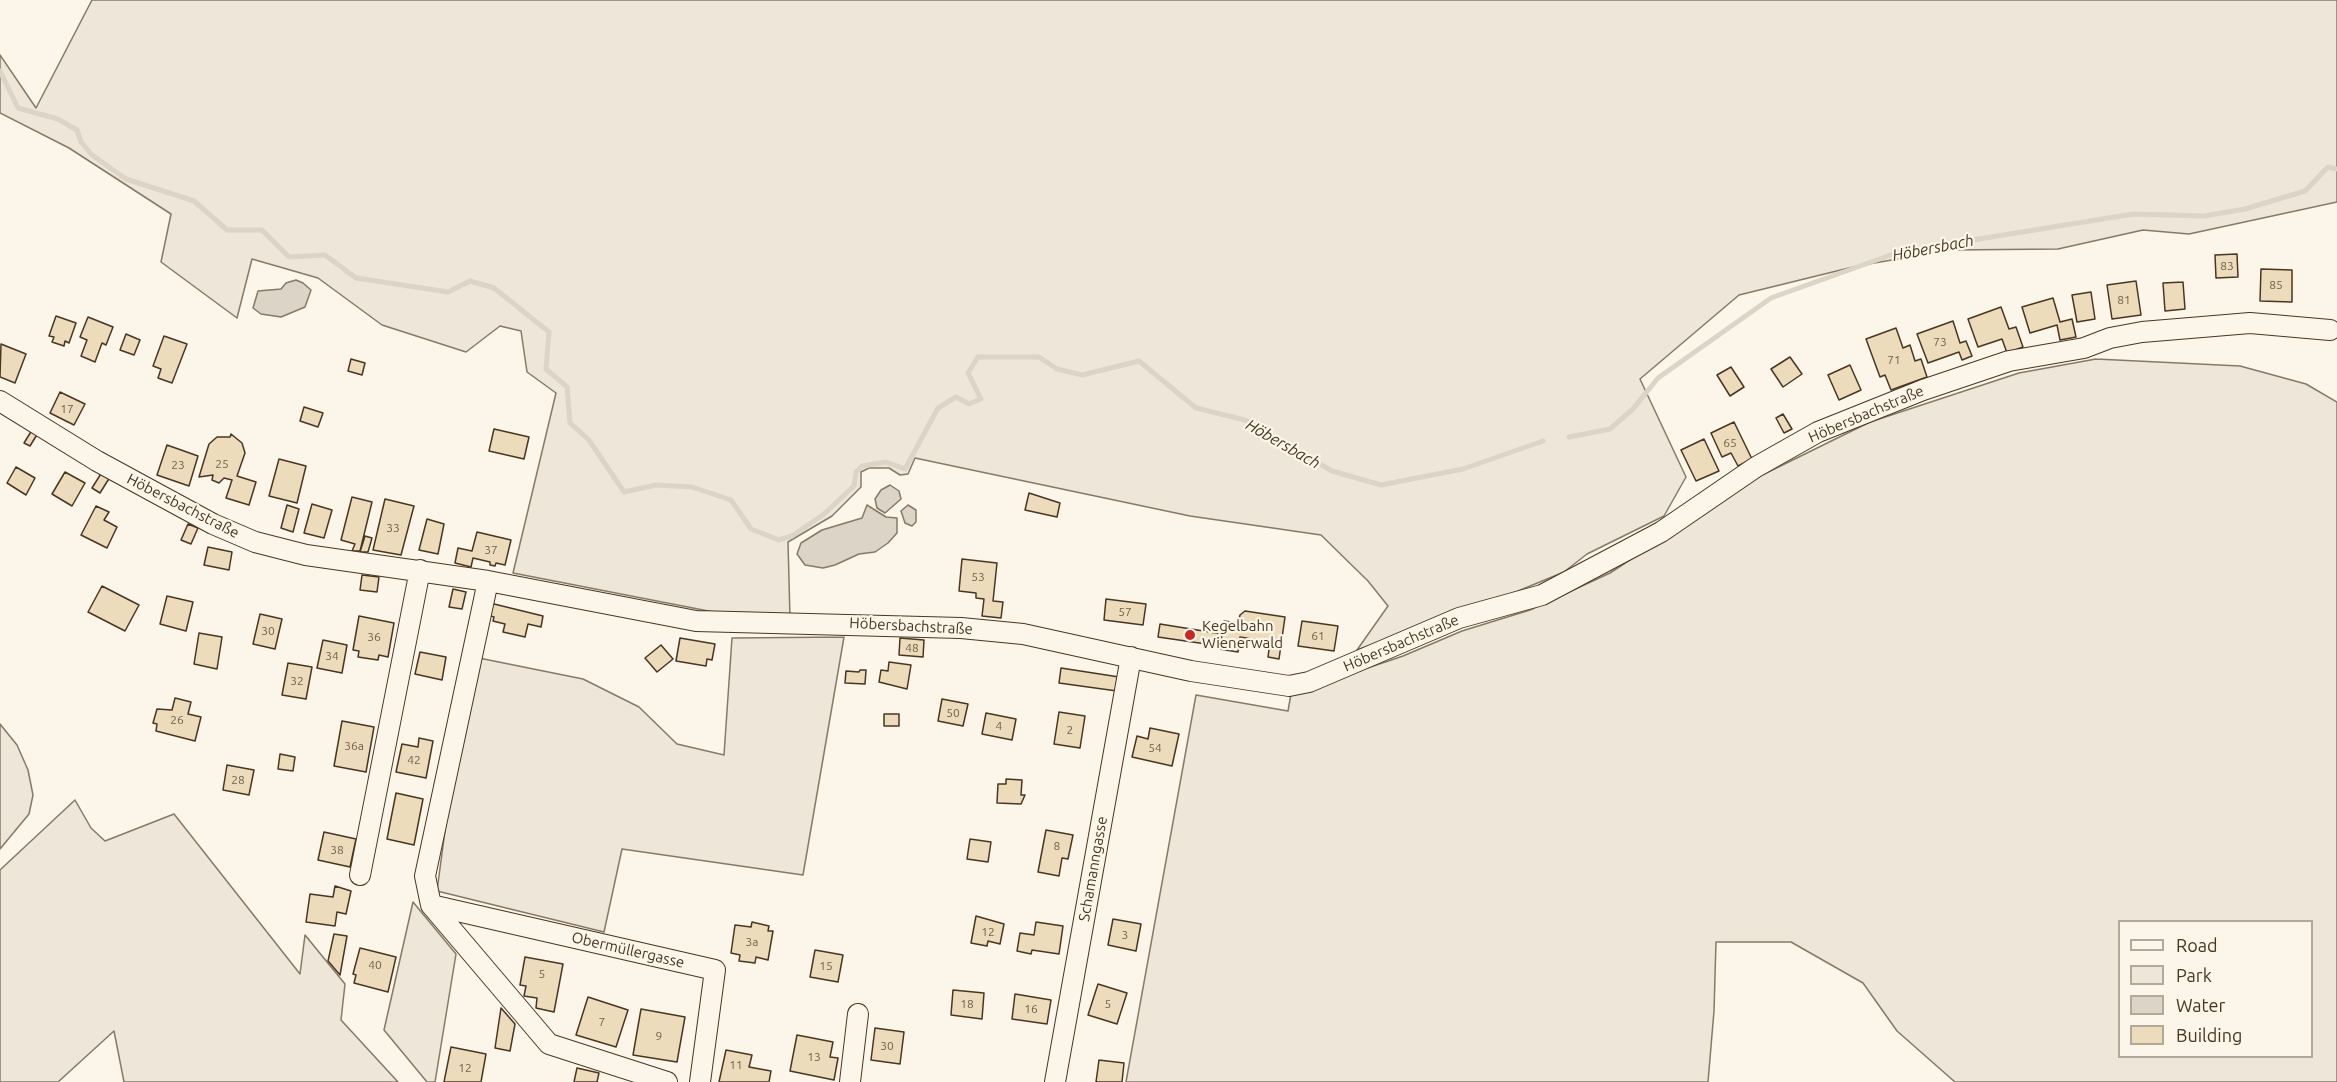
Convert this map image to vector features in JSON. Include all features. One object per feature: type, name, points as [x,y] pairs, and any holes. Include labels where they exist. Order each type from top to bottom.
[{"type":"street","name":"Höbersbachstraße","points":[[0,401],[97,461],[213,524],[255,542],[347,563],[420,570],[488,581],[696,621],[961,628],[1023,634],[1270,685],[1289,686],[1309,682],[1460,618],[1542,594],[1661,532],[1756,467],[1818,432],[1923,390],[2009,361],[2084,348],[2110,338],[2142,332],[2250,323],[2330,330]]},
{"type":"street","points":[[360,875],[420,570]]},
{"type":"street","points":[[488,581],[425,876],[431,905],[549,1044],[667,1082]]},
{"type":"street","name":"Schamanngasse","points":[[1054,1082],[1131,657]]},
{"type":"street","name":"Obermüllergasse","points":[[431,905],[715,970],[700,1082]]},
{"type":"street","points":[[850,1082],[858,1014]]},
{"type":"green space","points":[[92,0],[2337,0],[2337,202],[2189,234],[2143,230],[2058,249],[1950,250],[1857,266],[1739,295],[1640,379],[1686,477],[1664,516],[1587,554],[1564,572],[1357,650],[1388,606],[1368,581],[1321,535],[1190,516],[915,458],[908,474],[900,475],[889,468],[869,468],[861,472],[861,487],[832,516],[788,542],[790,618],[734,616],[513,573],[556,393],[527,372],[521,331],[500,326],[466,352],[382,325],[318,278],[252,259],[237,318],[161,262],[171,214],[69,148],[0,113],[0,55],[36,108]]},
{"type":"green space","points":[[2096,359],[2240,366],[2306,384],[2337,402],[2337,1082],[1955,1082],[1897,1031],[1863,983],[1791,942],[1716,942],[1714,1011],[1708,1082],[1126,1082],[1196,695],[1288,711],[1291,694],[1403,656],[1462,631],[1530,610],[1610,573],[1752,480],[1870,422],[2019,373]]},
{"type":"green space","points":[[844,637],[803,875],[622,849],[604,932],[437,891],[450,793],[479,658],[583,679],[639,707],[677,744],[724,755],[732,638]]},
{"type":"green space","points":[[0,724],[17,745],[28,770],[33,795],[29,814],[0,849]]},
{"type":"green space","points":[[75,800],[91,828],[105,841],[174,814],[300,974],[305,935],[345,984],[341,1020],[398,1082],[124,1082],[114,1031],[58,1082],[0,1082],[0,870]]},
{"type":"green space","points":[[413,902],[456,954],[435,1082],[427,1082],[384,1030]]},
{"type":"water","points":[[296,280],[311,290],[305,307],[281,317],[261,314],[253,308],[258,291],[281,289],[286,283]]},
{"type":"water","points":[[890,485],[899,491],[901,499],[885,513],[877,508],[875,499],[881,490]]},
{"type":"water","points":[[867,505],[886,517],[897,518],[897,533],[888,543],[875,552],[859,554],[835,565],[823,568],[805,565],[797,554],[801,543],[822,530],[862,518]]},
{"type":"water","points":[[908,505],[916,510],[916,522],[912,526],[905,523],[901,511]]},
{"type":"building","points":[[2237,254],[2238,277],[2216,278],[2215,255]]},
{"type":"building","points":[[2261,269],[2292,270],[2292,302],[2260,301]]},
{"type":"building","points":[[2136,281],[2141,315],[2112,319],[2107,285]]},
{"type":"building","points":[[2183,282],[2185,309],[2165,311],[2163,283]]},
{"type":"building","points":[[2091,292],[2095,319],[2077,322],[2072,295]]},
{"type":"building","points":[[2053,298],[2060,322],[2072,319],[2076,337],[2060,340],[2057,325],[2030,333],[2022,307]]},
{"type":"building","points":[[2001,307],[2009,329],[2016,327],[2023,347],[2007,353],[2002,339],[1978,347],[1968,319]]},
{"type":"building","points":[[56,316],[76,323],[69,343],[65,341],[64,346],[52,342],[54,337],[49,336]]},
{"type":"building","points":[[88,317],[113,327],[106,345],[102,343],[95,362],[81,356],[87,340],[80,337]]},
{"type":"building","points":[[1953,321],[1960,343],[1966,341],[1972,356],[1962,360],[1959,352],[1928,363],[1917,334]]},
{"type":"building","points":[[1896,328],[1903,348],[1910,345],[1915,361],[1921,359],[1927,377],[1891,390],[1885,375],[1880,377],[1866,339]]},
{"type":"building","points":[[126,334],[140,340],[134,355],[120,350]]},
{"type":"building","points":[[164,336],[187,344],[172,383],[158,378],[161,369],[153,366]]},
{"type":"building","points":[[1,344],[26,354],[15,383],[0,377]]},
{"type":"building","points":[[1790,357],[1802,374],[1783,387],[1771,369]]},
{"type":"building","points":[[351,359],[365,363],[362,375],[348,371]]},
{"type":"building","points":[[1850,365],[1861,390],[1839,400],[1828,375]]},
{"type":"building","points":[[1731,367],[1744,387],[1730,396],[1717,375]]},
{"type":"building","points":[[60,392],[85,404],[74,425],[50,413]]},
{"type":"building","points":[[304,407],[323,413],[318,427],[300,421]]},
{"type":"building","points":[[1783,414],[1792,429],[1784,433],[1776,418]]},
{"type":"building","points":[[1734,422],[1752,459],[1738,466],[1731,453],[1722,457],[1711,433]]},
{"type":"building","points":[[494,429],[529,437],[524,459],[489,451]]},
{"type":"building","points":[[32,430],[38,433],[30,446],[24,443]]},
{"type":"building","points":[[231,434],[242,443],[245,453],[237,476],[256,482],[249,505],[226,498],[232,480],[224,478],[219,483],[212,480],[213,475],[199,477],[209,444],[217,437],[230,437]]},
{"type":"building","points":[[1704,439],[1719,471],[1696,481],[1681,450]]},
{"type":"building","points":[[167,445],[198,456],[189,486],[157,475]]},
{"type":"building","points":[[279,459],[306,466],[297,503],[269,496]]},
{"type":"building","points":[[16,467],[35,478],[26,495],[7,483]]},
{"type":"building","points":[[65,472],[85,483],[72,506],[52,494]]},
{"type":"building","points":[[102,472],[110,477],[100,493],[92,488]]},
{"type":"building","points":[[1029,493],[1060,503],[1057,517],[1025,510]]},
{"type":"building","points":[[352,497],[372,502],[360,551],[352,551],[355,544],[341,540]]},
{"type":"building","points":[[385,499],[414,506],[401,555],[373,550]]},
{"type":"building","points":[[312,504],[332,510],[324,538],[304,533]]},
{"type":"building","points":[[287,505],[299,509],[293,532],[281,528]]},
{"type":"building","points":[[96,506],[109,512],[104,520],[117,527],[107,548],[81,535]]},
{"type":"building","points":[[427,519],[444,524],[438,554],[419,550]]},
{"type":"building","points":[[188,524],[198,528],[191,544],[181,540]]},
{"type":"building","points":[[477,532],[511,540],[505,565],[496,563],[495,566],[490,565],[490,562],[473,558],[471,567],[455,563],[458,548],[472,551]]},
{"type":"building","points":[[365,536],[372,538],[368,552],[360,552]]},
{"type":"building","points":[[208,547],[232,552],[229,570],[204,565]]},
{"type":"building","points":[[962,559],[997,563],[993,601],[1003,602],[1001,618],[982,616],[984,599],[976,598],[976,593],[959,591]]},
{"type":"building","points":[[362,575],[379,577],[377,592],[360,590]]},
{"type":"building","points":[[102,586],[139,605],[125,631],[88,612]]},
{"type":"building","points":[[453,589],[466,592],[462,609],[449,607]]},
{"type":"building","points":[[167,596],[193,602],[186,631],[160,624]]},
{"type":"building","points":[[1106,599],[1146,604],[1143,625],[1104,620]]},
{"type":"building","points":[[490,603],[543,616],[541,627],[528,624],[525,637],[503,632],[505,624],[493,621],[494,617],[487,615]]},
{"type":"building","points":[[1245,611],[1285,617],[1279,659],[1268,657],[1270,642],[1240,637],[1238,652],[1219,649],[1224,621],[1238,623],[1240,615]]},
{"type":"building","points":[[260,614],[282,619],[275,649],[253,644]]},
{"type":"building","points":[[359,616],[394,623],[388,657],[379,655],[378,660],[358,657],[359,651],[353,650]]},
{"type":"building","points":[[1302,621],[1338,626],[1334,651],[1298,646]]},
{"type":"building","name":"Kegelbahn Wienerwald","points":[[1160,624],[1222,634],[1220,646],[1158,637]]},
{"type":"building","points":[[199,633],[222,637],[217,669],[194,664]]},
{"type":"building","points":[[680,638],[715,644],[712,660],[707,659],[706,666],[676,661]]},
{"type":"building","points":[[900,638],[924,640],[923,657],[899,655]]},
{"type":"building","points":[[323,640],[347,645],[342,673],[317,668]]},
{"type":"building","points":[[661,645],[673,659],[657,672],[645,658]]},
{"type":"building","points":[[420,652],[446,657],[442,680],[415,674]]},
{"type":"building","points":[[889,662],[911,665],[907,689],[879,682],[881,670],[888,671]]},
{"type":"building","points":[[288,663],[312,667],[306,699],[282,695]]},
{"type":"building","points":[[1061,668],[1119,677],[1117,691],[1059,683]]},
{"type":"building","points":[[866,670],[865,684],[845,683],[846,671],[859,672]]},
{"type":"building","points":[[175,698],[191,702],[188,714],[201,717],[195,741],[156,731],[157,724],[153,723],[157,709],[172,710]]},
{"type":"building","points":[[942,699],[968,704],[963,726],[938,721]]},
{"type":"building","points":[[1059,712],[1085,716],[1080,748],[1054,744]]},
{"type":"building","points":[[986,713],[1016,719],[1012,740],[982,734]]},
{"type":"building","points":[[884,714],[899,714],[899,726],[884,726]]},
{"type":"building","points":[[342,721],[374,727],[366,772],[334,766]]},
{"type":"building","points":[[1150,728],[1179,734],[1172,766],[1132,757],[1137,736],[1148,739]]},
{"type":"building","points":[[419,738],[433,741],[426,778],[396,772],[402,744],[418,747]]},
{"type":"building","points":[[280,754],[295,757],[293,771],[278,769]]},
{"type":"building","points":[[227,765],[254,770],[249,795],[223,790]]},
{"type":"building","points":[[1006,779],[1022,780],[1021,795],[1025,795],[1021,804],[997,803],[998,784],[1006,784]]},
{"type":"building","points":[[396,793],[423,799],[414,845],[387,839]]},
{"type":"building","points":[[1046,830],[1073,835],[1068,859],[1062,858],[1059,876],[1038,872]]},
{"type":"building","points":[[324,832],[356,839],[350,867],[318,860]]},
{"type":"building","points":[[970,839],[991,842],[988,862],[967,859]]},
{"type":"building","points":[[335,886],[351,891],[346,914],[337,912],[335,926],[306,922],[310,894],[333,897]]},
{"type":"building","points":[[976,916],[1004,924],[1000,944],[988,941],[987,946],[971,943]]},
{"type":"building","points":[[1113,919],[1141,924],[1136,951],[1108,945]]},
{"type":"building","points":[[752,922],[769,926],[768,931],[773,931],[768,960],[756,957],[755,963],[739,961],[740,955],[731,953],[735,925],[751,927]]},
{"type":"building","points":[[1036,922],[1063,926],[1059,954],[1032,950],[1031,954],[1017,951],[1020,933],[1034,935]]},
{"type":"building","points":[[334,934],[347,936],[340,975],[328,961]]},
{"type":"building","points":[[360,948],[396,957],[388,992],[354,983],[356,975],[353,974]]},
{"type":"building","points":[[815,950],[843,955],[838,982],[810,977]]},
{"type":"building","points":[[525,957],[563,964],[554,1012],[536,1008],[537,998],[524,996],[526,986],[520,985]]},
{"type":"building","points":[[1098,984],[1127,993],[1117,1024],[1088,1015]]},
{"type":"building","points":[[953,990],[984,993],[982,1019],[951,1015]]},
{"type":"building","points":[[1015,994],[1051,1000],[1047,1024],[1012,1019]]},
{"type":"building","points":[[588,997],[628,1010],[616,1047],[576,1035]]},
{"type":"building","points":[[501,1008],[515,1024],[510,1051],[495,1048]]},
{"type":"building","points":[[641,1009],[685,1017],[677,1062],[633,1055]]},
{"type":"building","points":[[875,1028],[904,1032],[900,1064],[871,1060]]},
{"type":"building","points":[[797,1035],[833,1042],[830,1057],[838,1058],[834,1080],[790,1071]]},
{"type":"building","points":[[451,1047],[486,1054],[481,1082],[444,1082]]},
{"type":"building","points":[[726,1050],[752,1055],[749,1067],[771,1071],[769,1082],[719,1082]]},
{"type":"building","points":[[1099,1060],[1124,1063],[1122,1082],[1096,1082]]},
{"type":"building","points":[[577,1068],[599,1073],[597,1082],[574,1082]]},
{"type":"waterway","name":"Höbersbach","points":[[0,71],[18,108],[58,119],[77,130],[81,142],[92,155],[126,179],[194,201],[227,230],[262,230],[289,257],[325,255],[356,278],[448,292],[470,281],[494,288],[549,332],[546,369],[567,387],[570,423],[589,440],[624,492],[656,485],[692,487],[731,500],[751,529],[779,540],[792,536],[824,514],[854,486],[856,472],[862,466],[886,462],[905,469],[938,408],[956,397],[969,404],[981,399],[968,373],[978,357],[1039,357],[1057,369],[1082,375],[1139,361],[1196,408],[1245,420],[1332,471],[1381,485],[1463,469],[1543,441]]},
{"type":"waterway","name":"Höbersbach","points":[[1569,437],[1610,429],[1633,409],[1658,378],[1771,298],[1899,252],[2133,214],[2204,216],[2245,209],[2305,191],[2328,167],[2337,169]]},
{"type":"place","name":"Kegelbahn Wienerwald","points":[[1190,635]]}]
